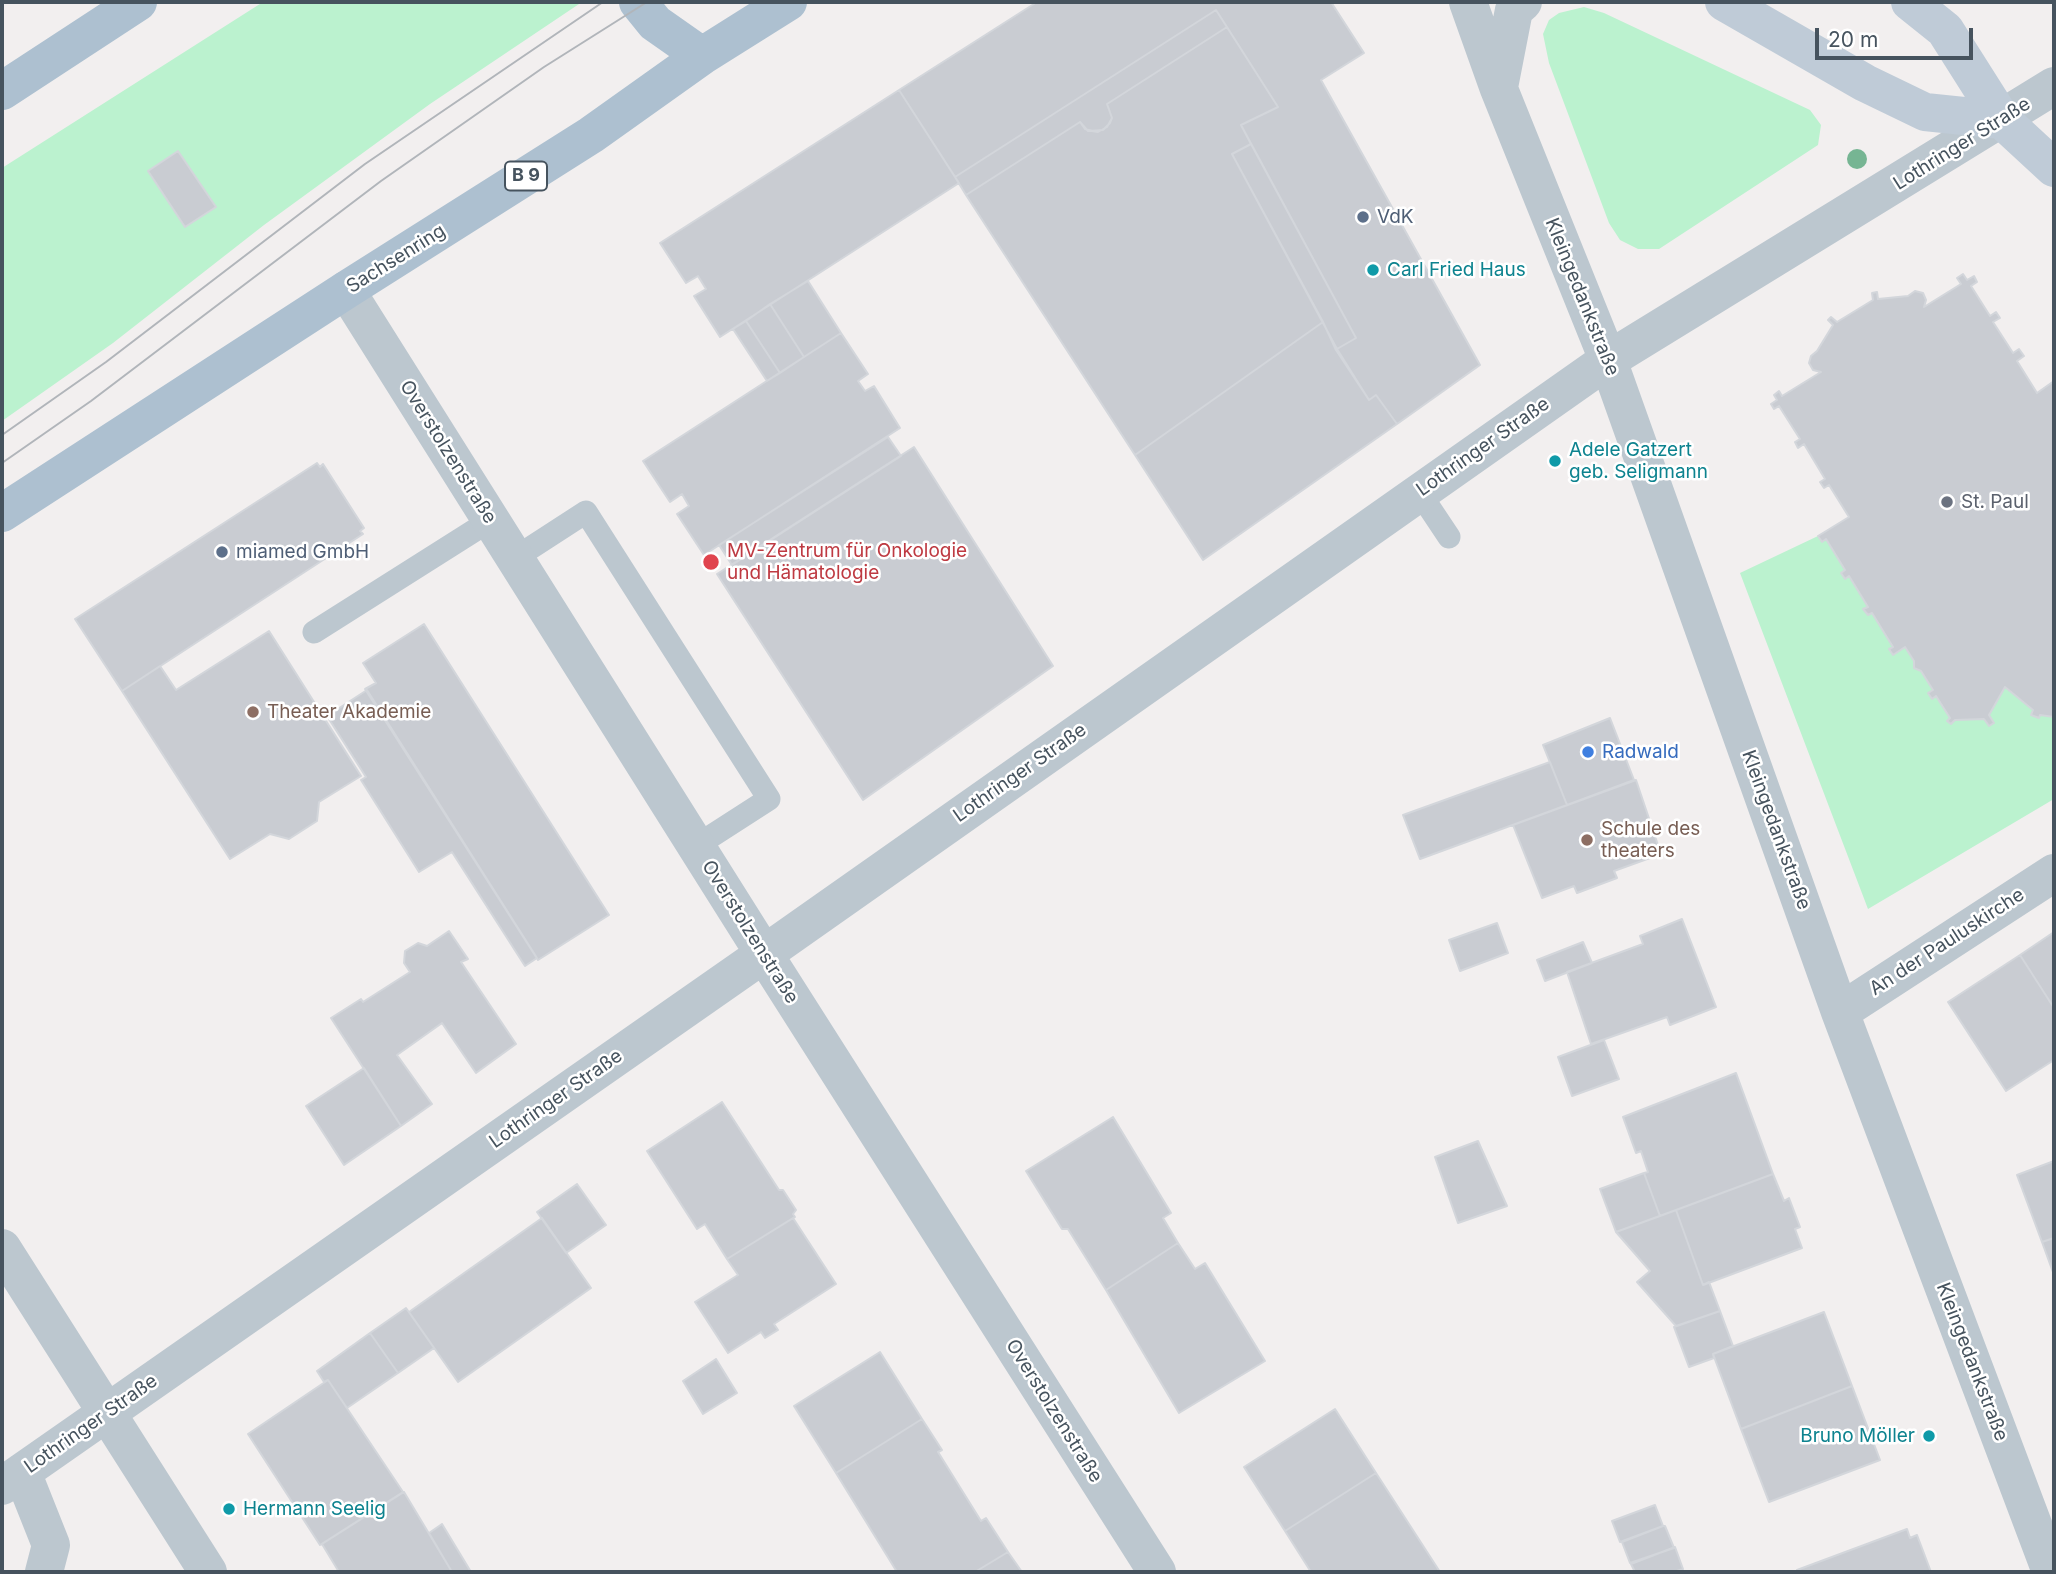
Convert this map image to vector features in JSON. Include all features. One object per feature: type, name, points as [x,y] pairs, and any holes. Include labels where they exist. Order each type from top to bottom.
[{"type":"main road","points":[[2,91],[138,2]]},
{"type":"main road","points":[[638,2],[655,23],[702,57]]},
{"type":"main road","name":"Sachsenring","points":[[2,513],[591,135],[702,57],[788,2]]},
{"type":"main road","points":[[1724,2],[1865,83],[1925,112],[2002,120]]},
{"type":"main road","points":[[1910,2],[1945,30],[2002,120],[2054,168]]},
{"type":"street","name":"Kleingedankstraße","points":[[1468,2],[1499,89],[1608,360],[1840,1012],[2051,1572]]},
{"type":"street","points":[[1499,89],[1514,10],[1523,2]]},
{"type":"street","name":"Lothringer Straße","points":[[12,1479],[1608,360],[2054,86]]},
{"type":"street","name":"Overstolzenstraße","points":[[346,290],[1157,1572]]},
{"type":"street","name":"An der Pauluskirche","points":[[1840,1012],[2054,873]]},
{"type":"street","points":[[2,1248],[208,1572]]},
{"type":"street","points":[[12,1479],[51,1545],[44,1572]]},
{"type":"lane","points":[[1419,492],[1449,537]]},
{"type":"lane","points":[[516,558],[586,512],[769,799],[696,846]]},
{"type":"lane","points":[[314,632],[491,520]]},
{"type":"green space","points":[[263,2],[582,2],[430,104],[264,225],[113,343],[2,421],[2,168]]},
{"type":"green space","points":[[1584,7],[1604,13],[1810,110],[1821,125],[1818,145],[1659,249],[1638,249],[1620,240],[1609,223],[1549,63],[1543,34],[1549,20],[1559,13]]},
{"type":"green space","points":[[1818,536],[1822,542],[1826,539],[1845,570],[1841,573],[1845,578],[1849,576],[1868,607],[1864,609],[1868,615],[1872,613],[1893,647],[1889,650],[1893,655],[1905,647],[1914,661],[1914,668],[1921,671],[1933,690],[1928,694],[1932,699],[1936,696],[1950,718],[1948,722],[1951,724],[1955,720],[1984,719],[1989,726],[1994,723],[1989,715],[2005,687],[2033,710],[2032,715],[2038,718],[2040,715],[2054,717],[2054,799],[1868,909],[1740,573]]},
{"type":"building","name":"Carl Fried Haus","points":[[1037,2],[1331,2],[1364,53],[1321,80],[1480,365],[1397,424],[1376,395],[1369,400],[1337,349],[1356,338],[1241,125],[1278,107],[1216,10],[955,177],[899,90]]},
{"type":"building","points":[[1216,10],[1227,27],[1107,104],[1112,118],[1107,127],[1098,132],[1092,131],[1085,129],[1080,122],[966,195],[955,177]]},
{"type":"building","points":[[1227,27],[1278,107],[1241,125],[1251,144],[1232,154],[1323,322],[1135,455],[966,195],[1080,122],[1088,131],[1103,130],[1112,118],[1107,104]]},
{"type":"building","points":[[899,90],[959,183],[720,337],[694,296],[706,289],[698,276],[686,283],[660,243]]},
{"type":"building","points":[[1251,144],[1356,338],[1337,349],[1232,154]]},
{"type":"building","points":[[178,151],[216,207],[185,227],[148,171]]},
{"type":"building","name":"St. Paul","points":[[1963,274],[1967,280],[1974,276],[1977,282],[1971,286],[1990,316],[1996,312],[2000,318],[1993,322],[2013,353],[2019,349],[2024,356],[2017,361],[2037,393],[2054,381],[2054,717],[2040,715],[2039,718],[2031,715],[2033,710],[2005,687],[1989,715],[1994,723],[1989,726],[1984,719],[1955,720],[1951,724],[1947,721],[1950,718],[1936,696],[1932,699],[1928,693],[1933,690],[1921,671],[1914,668],[1914,661],[1905,647],[1893,655],[1889,649],[1893,647],[1872,613],[1868,615],[1863,609],[1868,607],[1849,576],[1845,579],[1841,573],[1845,570],[1826,539],[1822,542],[1818,536],[1849,517],[1829,485],[1824,488],[1820,482],[1825,479],[1804,444],[1798,448],[1795,442],[1800,439],[1779,406],[1774,409],[1771,404],[1777,400],[1774,395],[1779,391],[1782,396],[1821,372],[1813,370],[1809,363],[1833,325],[1828,320],[1831,317],[1837,322],[1873,300],[1872,293],[1877,292],[1878,299],[1908,296],[1915,291],[1923,293],[1926,300],[1924,307],[1961,284],[1957,278]]},
{"type":"building","points":[[808,281],[841,333],[804,357],[770,304]]},
{"type":"building","points":[[770,304],[804,357],[780,373],[746,321]]},
{"type":"building","points":[[746,321],[780,373],[767,381],[733,329]]},
{"type":"building","points":[[1323,322],[1336,350],[1369,400],[1376,395],[1397,424],[1203,560],[1135,455]]},
{"type":"building","points":[[841,333],[868,374],[858,381],[865,391],[874,386],[900,428],[704,555],[677,514],[689,506],[682,494],[670,502],[643,461]]},
{"type":"building","points":[[888,437],[901,456],[732,565],[719,545]]},
{"type":"building","points":[[914,447],[1053,666],[863,800],[717,574]]},
{"type":"building","points":[[317,463],[320,467],[323,464],[364,528],[360,531],[363,534],[122,691],[75,619]]},
{"type":"building","points":[[424,624],[609,915],[538,960],[365,689],[376,683],[363,663]]},
{"type":"building","points":[[269,631],[361,776],[319,802],[317,821],[289,839],[270,834],[230,859],[122,691],[160,666],[176,690]]},
{"type":"building","points":[[367,690],[537,958],[525,966],[452,852],[419,872],[361,780],[366,777],[327,716]]},
{"type":"building","points":[[1610,718],[1634,780],[1567,805],[1543,745]]},
{"type":"building","points":[[1550,762],[1567,805],[1420,859],[1403,815]]},
{"type":"building","name":"Schule des theaters","points":[[1636,780],[1661,854],[1614,871],[1617,878],[1577,893],[1574,886],[1542,898],[1513,825]]},
{"type":"building","points":[[1682,919],[1716,1007],[1670,1025],[1667,1017],[1591,1044],[1567,972],[1643,944],[1640,936]]},
{"type":"building","points":[[1497,923],[1508,953],[1460,971],[1449,940]]},
{"type":"building","points":[[449,931],[468,959],[461,962],[516,1044],[476,1073],[442,1023],[397,1055],[432,1104],[401,1126],[331,1018],[361,999],[363,1002],[410,972],[404,963],[405,951],[418,943],[427,946]]},
{"type":"building","points":[[2054,932],[2054,1008],[2020,955]]},
{"type":"building","points":[[1583,942],[1592,963],[1545,981],[1537,960]]},
{"type":"building","points":[[2020,955],[2054,1008],[2054,1060],[2006,1091],[1948,1002]]},
{"type":"building","points":[[1604,1040],[1619,1079],[1572,1096],[1558,1057]]},
{"type":"building","points":[[364,1068],[401,1126],[344,1165],[306,1106]]},
{"type":"building","points":[[1736,1073],[1773,1174],[1660,1216],[1644,1173],[1648,1172],[1641,1151],[1636,1153],[1623,1117]]},
{"type":"building","points":[[722,1102],[779,1190],[783,1190],[796,1210],[793,1214],[795,1217],[727,1259],[705,1224],[697,1229],[647,1151]]},
{"type":"building","points":[[1113,1117],[1171,1213],[1163,1218],[1178,1243],[1106,1290],[1068,1229],[1062,1229],[1026,1171]]},
{"type":"building","points":[[1478,1141],[1507,1206],[1458,1223],[1435,1157]]},
{"type":"building","points":[[2054,1161],[2054,1238],[2042,1242],[2017,1175]]},
{"type":"building","points":[[1644,1173],[1660,1216],[1616,1232],[1600,1189]]},
{"type":"building","points":[[1773,1174],[1784,1201],[1789,1198],[1800,1227],[1795,1229],[1802,1248],[1703,1285],[1676,1210]]},
{"type":"building","points":[[577,1184],[606,1225],[566,1253],[537,1212]]},
{"type":"building","points":[[1676,1210],[1703,1285],[1709,1282],[1720,1311],[1676,1326],[1637,1282],[1650,1271],[1616,1232]]},
{"type":"building","points":[[542,1218],[591,1288],[458,1382],[409,1312]]},
{"type":"building","points":[[793,1218],[836,1284],[774,1324],[778,1330],[765,1338],[761,1332],[728,1353],[695,1302],[738,1275],[727,1259]]},
{"type":"building","points":[[2054,1238],[2054,1275],[2042,1242]]},
{"type":"building","points":[[1178,1243],[1195,1269],[1205,1263],[1265,1361],[1179,1413],[1106,1290]]},
{"type":"building","points":[[406,1308],[434,1348],[398,1373],[370,1333]]},
{"type":"building","points":[[1720,1311],[1733,1346],[1713,1354],[1714,1358],[1689,1367],[1674,1327]]},
{"type":"building","points":[[1824,1312],[1852,1386],[1741,1429],[1713,1354]]},
{"type":"building","points":[[370,1333],[398,1373],[347,1408],[328,1380],[324,1382],[317,1371]]},
{"type":"building","points":[[880,1352],[922,1419],[836,1473],[794,1406]]},
{"type":"building","points":[[716,1359],[737,1393],[703,1414],[683,1381]]},
{"type":"building","points":[[328,1380],[403,1492],[320,1545],[248,1434]]},
{"type":"building","points":[[1852,1386],[1880,1460],[1769,1502],[1741,1429]]},
{"type":"building","points":[[1335,1409],[1376,1473],[1285,1531],[1244,1467]]},
{"type":"building","points":[[922,1419],[942,1450],[938,1452],[981,1521],[986,1518],[1008,1552],[975,1572],[897,1572],[836,1473]]},
{"type":"building","points":[[1376,1473],[1440,1572],[1311,1572],[1285,1531]]},
{"type":"building","points":[[404,1492],[452,1572],[339,1572],[322,1544]]},
{"type":"building","points":[[1655,1505],[1663,1526],[1620,1542],[1612,1521]]},
{"type":"building","points":[[442,1524],[471,1572],[452,1572],[429,1533]]},
{"type":"building","points":[[1663,1526],[1674,1548],[1630,1563],[1622,1542]]},
{"type":"building","points":[[1907,1529],[1910,1538],[1917,1535],[1931,1572],[1797,1572],[1797,1570]]},
{"type":"building","points":[[1675,1547],[1683,1569],[1674,1572],[1635,1572],[1631,1564]]},
{"type":"building","points":[[1008,1552],[1022,1572],[975,1572]]},
{"type":"tram line","points":[[2,435],[106,362],[365,164],[603,2]]},
{"type":"tram line","points":[[2,463],[91,401],[381,181],[544,67],[647,2]]},
{"type":"place","name":"VdK","points":[[1363,217]]},
{"type":"place","name":"Carl Fried Haus","points":[[1373,270]]},
{"type":"place","name":"Adele Gatzert geb. Seligmann","points":[[1555,461]]},
{"type":"place","name":"St. Paul","points":[[1947,502]]},
{"type":"place","name":"miamed GmbH","points":[[222,552]]},
{"type":"place","name":"MV-Zentrum für Onkologie und Hämatologie","points":[[711,562]]},
{"type":"place","name":"Theater Akademie","points":[[253,712]]},
{"type":"place","name":"Radwald","points":[[1588,752]]},
{"type":"place","name":"Schule des theaters","points":[[1587,840]]},
{"type":"place","name":"Bruno Möller","points":[[1929,1436]]},
{"type":"place","name":"Hermann Seelig","points":[[229,1509]]}]
